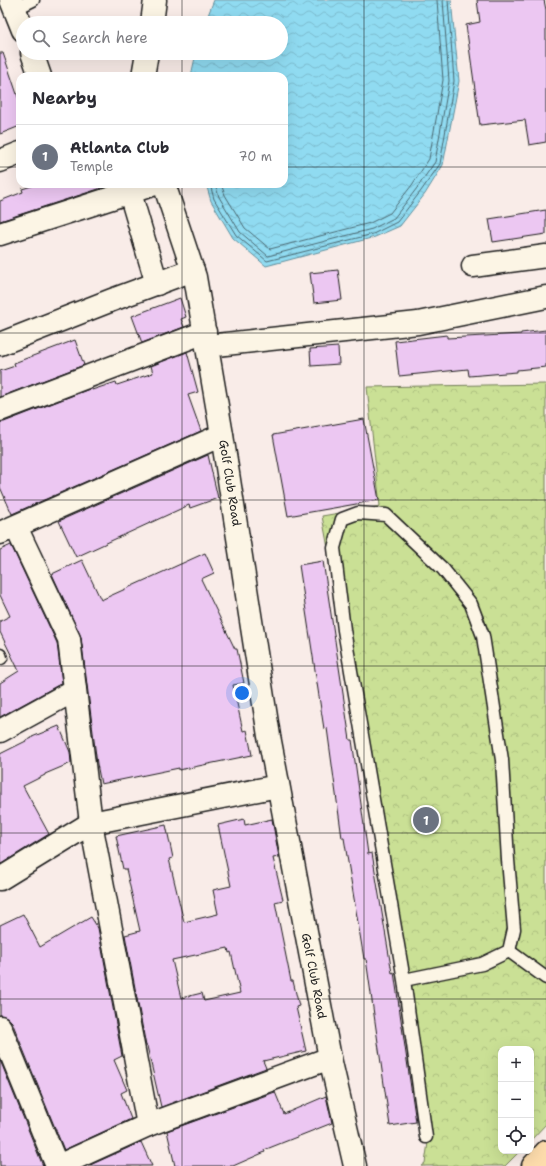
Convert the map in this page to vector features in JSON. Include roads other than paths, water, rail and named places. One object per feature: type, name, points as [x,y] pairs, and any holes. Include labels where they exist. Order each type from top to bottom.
[{"type":"main road","points":[[533,1166],[546,1152]]},
{"type":"street","points":[[153,16],[155,0]]},
{"type":"street","points":[[20,3],[21,16]]},
{"type":"street","points":[[34,60],[39,72]]},
{"type":"street","points":[[144,72],[146,60]]},
{"type":"street","points":[[0,161],[16,155]]},
{"type":"street","points":[[0,234],[144,188]]},
{"type":"street","name":"Golf Club Road","points":[[165,188],[195,277],[222,435],[269,736],[330,1058],[355,1166]]},
{"type":"street","points":[[130,193],[157,284]]},
{"type":"street","points":[[473,266],[546,256]]},
{"type":"street","points":[[0,344],[193,270]]},
{"type":"street","points":[[0,410],[206,339],[418,324],[546,297]]},
{"type":"street","points":[[148,1125],[91,823],[69,639],[8,530],[222,435]]},
{"type":"street","points":[[0,731],[75,690]]},
{"type":"street","points":[[0,879],[91,823],[278,786]]},
{"type":"street","points":[[0,1027],[58,1166],[148,1125],[330,1058]]},
{"type":"lane","points":[[426,1137],[404,980],[344,630],[334,548],[342,519],[358,513],[386,515],[443,569],[471,604],[483,636],[502,760],[514,929],[509,951]]},
{"type":"lane","points":[[509,951],[546,978]]},
{"type":"lane","points":[[404,980],[482,964],[509,951]]},
{"type":"water","points":[[214,0],[451,0],[459,81],[443,165],[425,194],[400,226],[375,237],[266,266],[233,238],[211,201],[207,188],[288,188],[288,72],[192,72],[194,60],[288,60],[288,16],[208,16]]},
{"type":"place","name":"Atlanta Club","points":[[426,820]]}]
